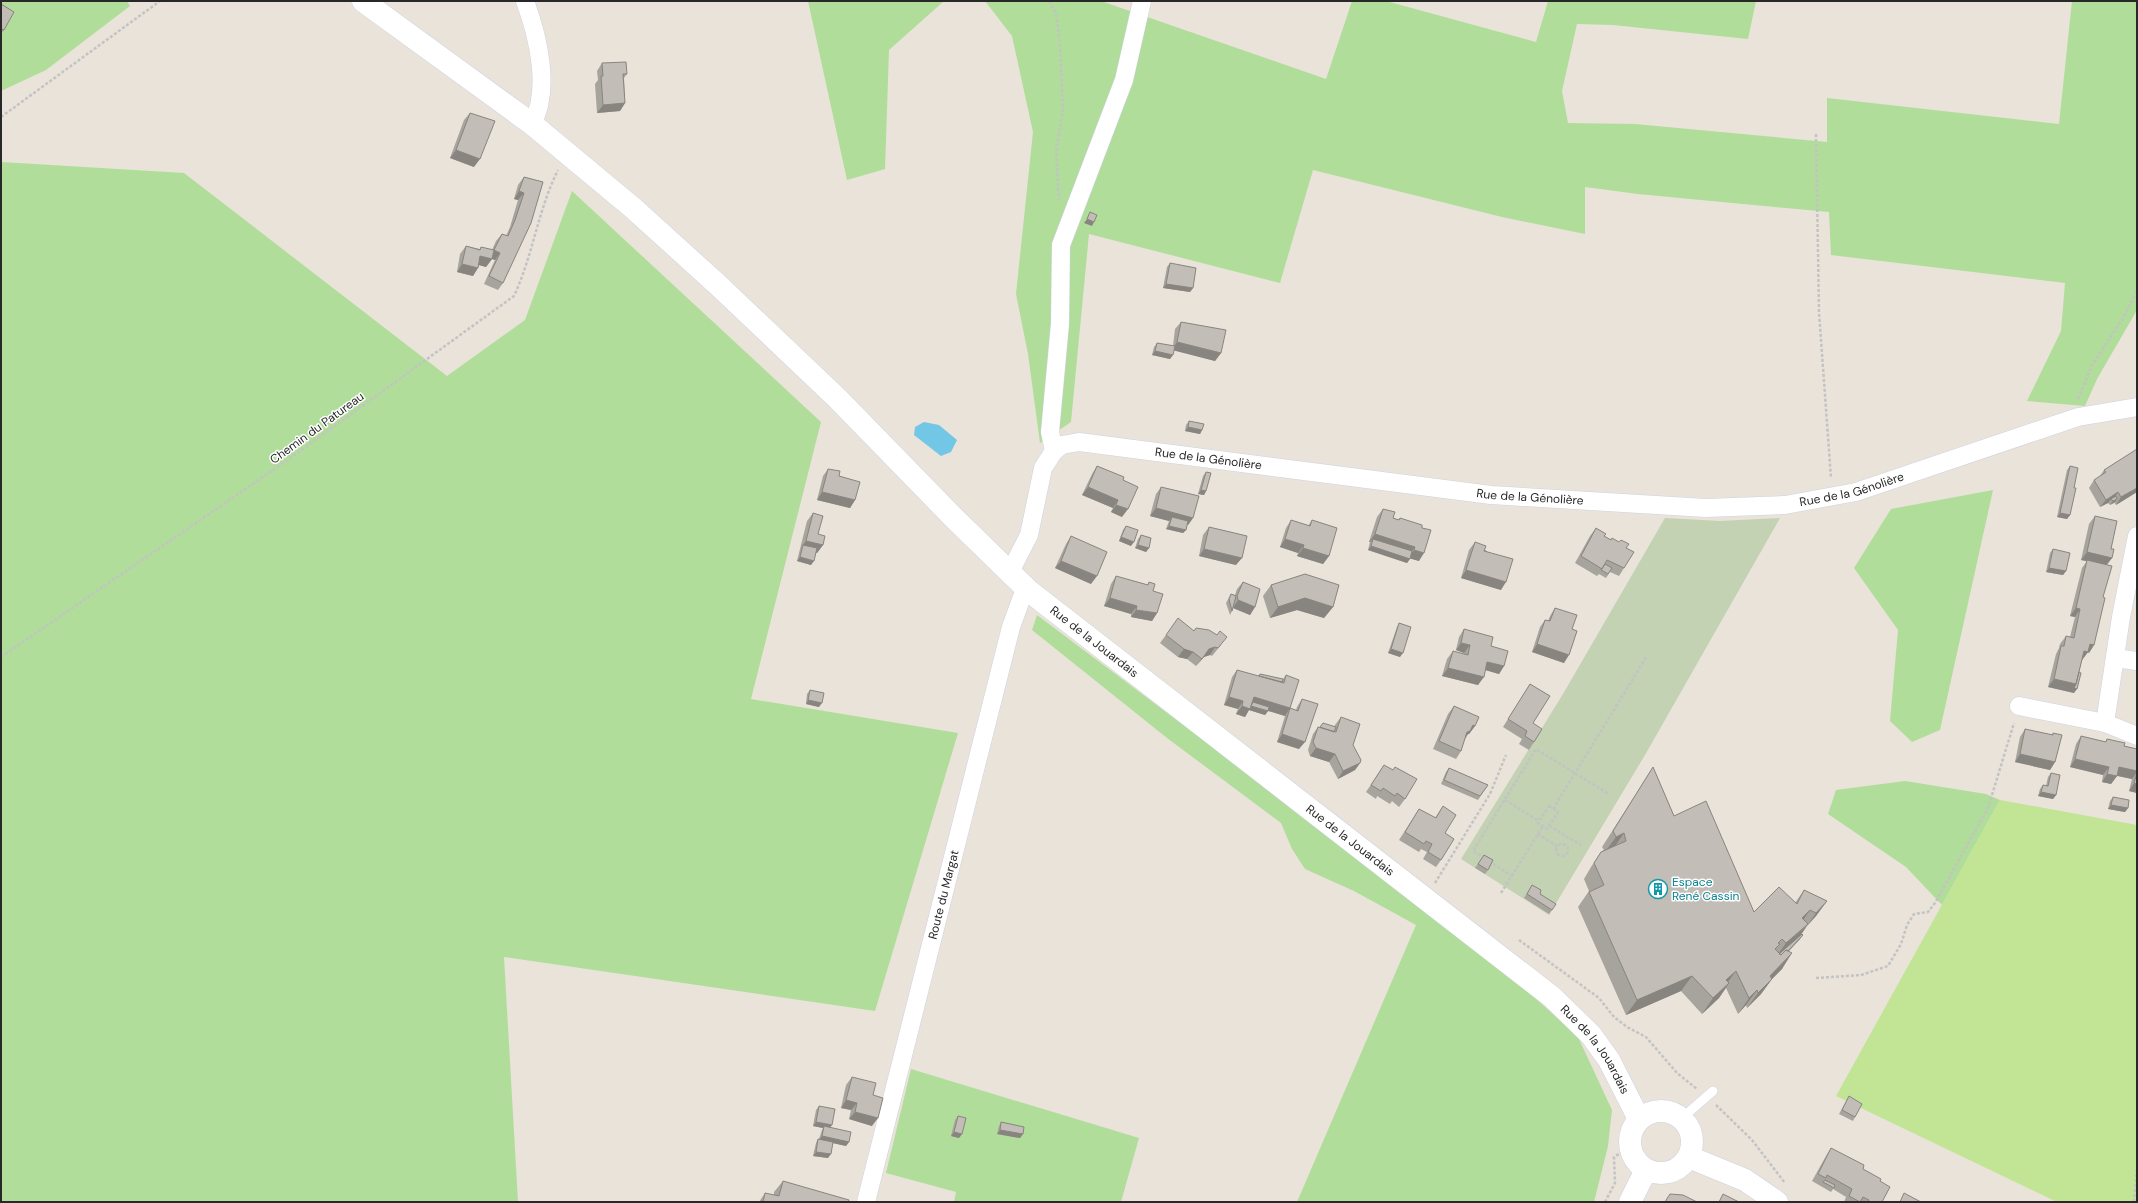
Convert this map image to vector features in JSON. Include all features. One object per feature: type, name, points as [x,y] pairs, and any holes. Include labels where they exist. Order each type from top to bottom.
[{"type":"main road","name":"Rue de la Jouardais","points":[[363,1],[532,124],[689,259],[815,376],[1029,591],[1552,997],[1591,1035],[1610,1060],[1639,1119]]},
{"type":"main road","points":[[1665,1110],[1682,1118],[1689,1126],[1692,1136],[1692,1147],[1689,1157],[1683,1165],[1666,1173],[1646,1170],[1639,1165],[1630,1149],[1631,1133],[1639,1119],[1656,1111],[1665,1110]]},
{"type":"main road","points":[[1689,1157],[1781,1194]]},
{"type":"main road","points":[[1630,1202],[1646,1170]]},
{"type":"street","points":[[525,1],[530,15],[542,73],[542,97],[537,116],[532,124]]},
{"type":"street","points":[[1010,572],[1029,535],[1044,468],[1054,451],[1050,432],[1060,324],[1061,245],[1124,80],[1142,1]]},
{"type":"street","name":"Rue de la Génolière","points":[[1054,451],[1062,445],[1079,442],[1499,496],[1706,508],[1785,505],[1856,492],[2078,417],[2134,408]]},
{"type":"street","points":[[2105,723],[2137,536]]},
{"type":"street","name":"Route du Margat","points":[[866,1202],[1011,627],[1022,597],[1029,591]]},
{"type":"street","points":[[2115,658],[2137,661]]},
{"type":"street","points":[[2019,706],[2105,723],[2137,736]]},
{"type":"lane","points":[[1682,1118],[1709,1094]]},
{"type":"path","points":[[1,117],[160,1]]},
{"type":"path","points":[[1049,1],[1056,13],[1060,46],[1063,110],[1056,152],[1059,206]]},
{"type":"path","points":[[1816,134],[1819,312],[1824,410],[1832,497]]},
{"type":"path","name":"Chemin du Patureau","points":[[1,657],[289,459],[514,296],[524,276],[548,190],[566,153]]},
{"type":"path","points":[[2078,417],[2078,398],[2092,365],[2123,318],[2137,292]]},
{"type":"path","points":[[1553,809],[1647,656]]},
{"type":"path","points":[[1816,978],[1861,975],[1888,966],[1901,944],[1906,925],[1914,914],[1928,912],[1935,903],[1988,808],[2019,706]]},
{"type":"path","points":[[1512,876],[1473,851],[1536,749],[1609,794]]},
{"type":"path","points":[[1425,898],[1490,794],[1506,755]]},
{"type":"path","points":[[1505,800],[1539,820],[1538,823],[1547,829],[1558,812],[1549,806],[1539,820]]},
{"type":"path","points":[[1501,893],[1543,826]]},
{"type":"path","points":[[1549,826],[1581,845]]},
{"type":"path","points":[[1538,834],[1557,846]]},
{"type":"path","points":[[1565,844],[1568,849],[1567,853],[1562,856],[1558,854],[1557,846],[1565,844]]},
{"type":"path","points":[[1519,940],[1599,998],[1614,1017],[1627,1027],[1646,1037],[1677,1073],[1709,1094],[1752,1140],[1785,1181],[1781,1194]]},
{"type":"path","points":[[1605,1202],[1615,1183],[1614,1157],[1630,1149]]},
{"type":"path","points":[[2134,1202],[2137,1168]]},
{"type":"green space","points":[[1,1],[127,1],[130,6],[46,70],[1,91]]},
{"type":"green space","points":[[808,1],[944,1],[889,50],[885,169],[847,180]]},
{"type":"green space","points":[[985,1],[1101,1],[1326,79],[1352,1],[1386,1],[1536,42],[1548,1],[1756,1],[1748,39],[1613,25],[1577,24],[1562,91],[1568,123],[1635,124],[1827,142],[1827,98],[2059,124],[2072,1],[2137,1],[2137,310],[2097,379],[2085,406],[2027,401],[2061,331],[2065,283],[1831,255],[1829,212],[1638,194],[1585,187],[1585,234],[1502,217],[1313,170],[1280,283],[1089,234],[1071,422],[1040,443],[1028,354],[1016,294],[1033,132],[1012,36]]},
{"type":"green space","points":[[1,162],[184,173],[447,376],[525,320],[572,191],[821,422],[751,699],[958,733],[875,1011],[504,957],[518,1202],[1,1202]]},
{"type":"green space","points":[[1993,490],[1940,730],[1912,742],[1890,721],[1898,630],[1854,568],[1891,509]]},
{"type":"green space","points":[[1665,518],[1720,521],[1780,518],[1645,755],[1549,915],[1461,859],[1563,694]]},
{"type":"green space","points":[[1037,615],[1384,876],[1522,986],[1578,1037],[1612,1110],[1608,1146],[1594,1202],[1297,1202],[1416,925],[1354,891],[1305,869],[1292,849],[1281,823],[1167,738],[1032,630]]},
{"type":"green space","points":[[1905,781],[1986,794],[2000,800],[1942,905],[1906,867],[1828,814],[1836,790]]},
{"type":"green space","points":[[2000,800],[2137,825],[2137,1202],[2057,1202],[1836,1096]]},
{"type":"green space","points":[[911,1069],[1139,1138],[1121,1202],[954,1202],[956,1192],[886,1173]]},
{"type":"water","points":[[924,422],[939,425],[957,440],[951,452],[941,456],[914,435],[915,427]]},
{"type":"building","points":[[1,4],[14,12],[4,30],[1,29]]},
{"type":"building","points":[[626,62],[627,74],[623,74],[625,103],[603,105],[601,76],[603,76],[602,63]]},
{"type":"building","points":[[470,113],[495,121],[480,159],[456,150]]},
{"type":"building","points":[[524,177],[543,182],[531,223],[503,283],[489,276],[500,253],[494,250],[502,234],[508,236],[515,220],[524,193],[519,191]]},
{"type":"building","points":[[1090,212],[1097,215],[1094,222],[1087,219]]},
{"type":"building","points":[[466,246],[480,250],[481,247],[494,250],[492,259],[480,256],[478,268],[462,264]]},
{"type":"building","points":[[1170,263],[1196,268],[1193,288],[1166,284]]},
{"type":"building","points":[[1181,322],[1226,330],[1221,353],[1177,342]]},
{"type":"building","points":[[1157,343],[1175,346],[1173,355],[1155,351]]},
{"type":"building","points":[[1189,421],[1204,424],[1202,430],[1188,427]]},
{"type":"building","points":[[2137,449],[2137,488],[2121,497],[2118,492],[2106,500],[2094,480],[2106,472],[2104,470]]},
{"type":"building","points":[[1097,466],[1124,477],[1123,480],[1138,487],[1128,509],[1116,505],[1118,500],[1088,487]]},
{"type":"building","points":[[2070,466],[2078,468],[2074,488],[2076,488],[2070,515],[2060,513]]},
{"type":"building","points":[[828,469],[840,471],[839,476],[860,482],[855,500],[822,492]]},
{"type":"building","points":[[1206,472],[1211,473],[1206,491],[1201,490]]},
{"type":"building","points":[[1161,487],[1199,496],[1193,518],[1156,508]]},
{"type":"building","points":[[2116,496],[2117,499],[2113,501],[2111,499]]},
{"type":"building","points":[[1383,509],[1395,512],[1393,518],[1399,520],[1400,518],[1422,525],[1422,528],[1431,530],[1424,553],[1414,550],[1415,547],[1375,534]]},
{"type":"building","points":[[813,513],[823,516],[818,534],[825,536],[823,545],[806,541]]},
{"type":"building","points":[[2095,516],[2117,521],[2111,549],[2114,549],[2112,558],[2087,552]]},
{"type":"building","points":[[1172,517],[1188,521],[1186,530],[1169,526]]},
{"type":"building","points":[[1291,520],[1310,526],[1312,520],[1337,528],[1329,556],[1303,548],[1304,545],[1285,539]]},
{"type":"building","points":[[1126,526],[1138,530],[1134,542],[1121,537]]},
{"type":"building","points":[[1209,527],[1247,536],[1242,558],[1204,549]]},
{"type":"building","points":[[1596,528],[1606,534],[1604,536],[1611,540],[1612,538],[1619,542],[1621,540],[1629,544],[1626,548],[1634,552],[1624,568],[1607,560],[1602,569],[1581,556]]},
{"type":"building","points":[[1141,535],[1151,538],[1149,548],[1138,545]]},
{"type":"building","points":[[1071,536],[1107,552],[1097,576],[1061,561]]},
{"type":"building","points":[[1373,539],[1412,551],[1410,559],[1371,546]]},
{"type":"building","points":[[1475,542],[1486,546],[1484,551],[1513,559],[1506,582],[1466,570]]},
{"type":"building","points":[[803,545],[817,548],[814,561],[800,557]]},
{"type":"building","points":[[2053,549],[2070,553],[2066,571],[2049,568]]},
{"type":"building","points":[[2087,560],[2112,566],[2103,597],[2105,598],[2094,645],[2090,644],[2088,652],[2084,651],[2076,684],[2054,679],[2061,646],[2064,646],[2066,636],[2074,638],[2080,609],[2076,608]]},
{"type":"building","points":[[1605,564],[1612,568],[1608,574],[1601,570]]},
{"type":"building","points":[[1305,574],[1339,585],[1333,607],[1305,598],[1278,607],[1271,585]]},
{"type":"building","points":[[1116,576],[1148,585],[1149,582],[1155,584],[1153,591],[1163,594],[1157,613],[1136,610],[1137,606],[1110,598]]},
{"type":"building","points":[[1243,582],[1260,589],[1255,607],[1238,600],[1237,596]]},
{"type":"building","points":[[1231,594],[1236,596],[1232,611],[1229,599]]},
{"type":"building","points":[[1555,608],[1577,615],[1572,629],[1577,631],[1569,655],[1537,644],[1545,620],[1550,621]]},
{"type":"building","points":[[1178,618],[1194,631],[1196,628],[1209,630],[1217,635],[1220,631],[1227,637],[1218,648],[1215,647],[1209,649],[1202,659],[1193,652],[1184,649],[1166,635]]},
{"type":"building","points":[[1399,623],[1411,627],[1403,653],[1391,649]]},
{"type":"building","points":[[1464,629],[1493,637],[1491,646],[1508,651],[1504,666],[1487,662],[1484,677],[1448,668],[1453,651],[1468,655],[1470,645],[1461,643]]},
{"type":"building","points":[[1237,670],[1284,683],[1286,675],[1299,680],[1290,708],[1254,697],[1250,709],[1242,706],[1243,701],[1229,697]]},
{"type":"building","points":[[2079,672],[2081,673],[2077,689],[2074,688]]},
{"type":"building","points":[[1260,674],[1283,679],[1282,682],[1259,676]]},
{"type":"building","points":[[1530,684],[1550,696],[1533,723],[1542,729],[1534,742],[1525,736],[1527,731],[1508,719]]},
{"type":"building","points":[[810,690],[824,693],[822,703],[808,700]]},
{"type":"building","points":[[1302,699],[1318,704],[1305,742],[1282,734],[1290,708],[1298,711]]},
{"type":"building","points":[[1253,702],[1269,707],[1268,711],[1251,706]]},
{"type":"building","points":[[1454,706],[1479,717],[1475,726],[1473,725],[1470,731],[1467,732],[1461,751],[1439,741]]},
{"type":"building","points":[[1341,717],[1360,724],[1353,745],[1361,760],[1360,763],[1343,771],[1335,754],[1316,748],[1313,742],[1318,727],[1336,732]]},
{"type":"building","points":[[1323,723],[1336,727],[1334,732],[1320,727]]},
{"type":"building","points":[[2025,729],[2053,735],[2053,733],[2062,735],[2055,762],[2020,754]]},
{"type":"building","points":[[2081,736],[2106,742],[2107,739],[2125,743],[2124,746],[2137,749],[2137,771],[2119,767],[2117,776],[2107,774],[2109,767],[2075,759]]},
{"type":"building","points":[[1384,765],[1393,770],[1395,767],[1417,779],[1405,799],[1397,793],[1395,796],[1383,788],[1381,791],[1371,785]]},
{"type":"building","name":"Espace René Cassin","points":[[1653,767],[1674,816],[1706,801],[1754,912],[1779,887],[1797,904],[1804,890],[1827,901],[1816,913],[1810,910],[1802,918],[1808,924],[1786,943],[1782,939],[1778,943],[1780,944],[1775,949],[1781,955],[1786,950],[1792,953],[1770,976],[1772,979],[1758,993],[1757,990],[1749,998],[1736,971],[1726,980],[1729,983],[1713,998],[1692,976],[1637,1000],[1589,892],[1604,885],[1594,863],[1601,852],[1626,841],[1624,833],[1616,837],[1613,831]]},
{"type":"building","points":[[1449,768],[1488,785],[1480,796],[1444,780]]},
{"type":"building","points":[[2051,773],[2060,775],[2056,795],[2041,792],[2043,785],[2048,786]]},
{"type":"building","points":[[2137,773],[2137,784],[2134,783]]},
{"type":"building","points":[[2113,797],[2129,800],[2128,808],[2111,805]]},
{"type":"building","points":[[1443,806],[1456,815],[1445,833],[1454,839],[1441,860],[1428,852],[1432,844],[1426,841],[1424,844],[1405,832],[1419,809],[1436,818]]},
{"type":"building","points":[[1484,855],[1493,860],[1488,870],[1478,864]]},
{"type":"building","points":[[1532,885],[1541,890],[1540,894],[1556,904],[1552,910],[1527,894]]},
{"type":"building","points":[[1802,934],[1803,935],[1788,951],[1786,950],[1781,955],[1779,954]]},
{"type":"building","points":[[852,1077],[876,1083],[873,1095],[883,1098],[878,1118],[855,1112],[857,1103],[846,1100]]},
{"type":"building","points":[[1849,1096],[1862,1104],[1855,1117],[1842,1110]]},
{"type":"building","points":[[819,1106],[835,1109],[832,1125],[816,1122]]},
{"type":"building","points":[[958,1116],[966,1118],[962,1134],[954,1132]]},
{"type":"building","points":[[1001,1122],[1024,1127],[1023,1134],[1000,1130]]},
{"type":"building","points":[[824,1126],[851,1132],[849,1142],[822,1136]]},
{"type":"building","points":[[818,1139],[833,1142],[831,1154],[816,1152]]},
{"type":"building","points":[[1831,1148],[1864,1165],[1863,1169],[1881,1179],[1880,1181],[1890,1187],[1882,1202],[1868,1202],[1869,1200],[1863,1197],[1860,1202],[1849,1196],[1852,1189],[1827,1175],[1826,1178],[1818,1174]]},
{"type":"building","points":[[1825,1180],[1835,1185],[1834,1188],[1823,1182]]},
{"type":"building","points":[[783,1181],[849,1200],[848,1202],[763,1202],[765,1193],[779,1196]]},
{"type":"building","points":[[1904,1193],[1921,1202],[1900,1202]]},
{"type":"building","points":[[1670,1194],[1683,1195],[1697,1202],[1665,1202]]},
{"type":"building","points":[[1723,1194],[1739,1202],[1719,1202]]},
{"type":"place","name":"Espace René Cassin","points":[[1658,889]]}]
